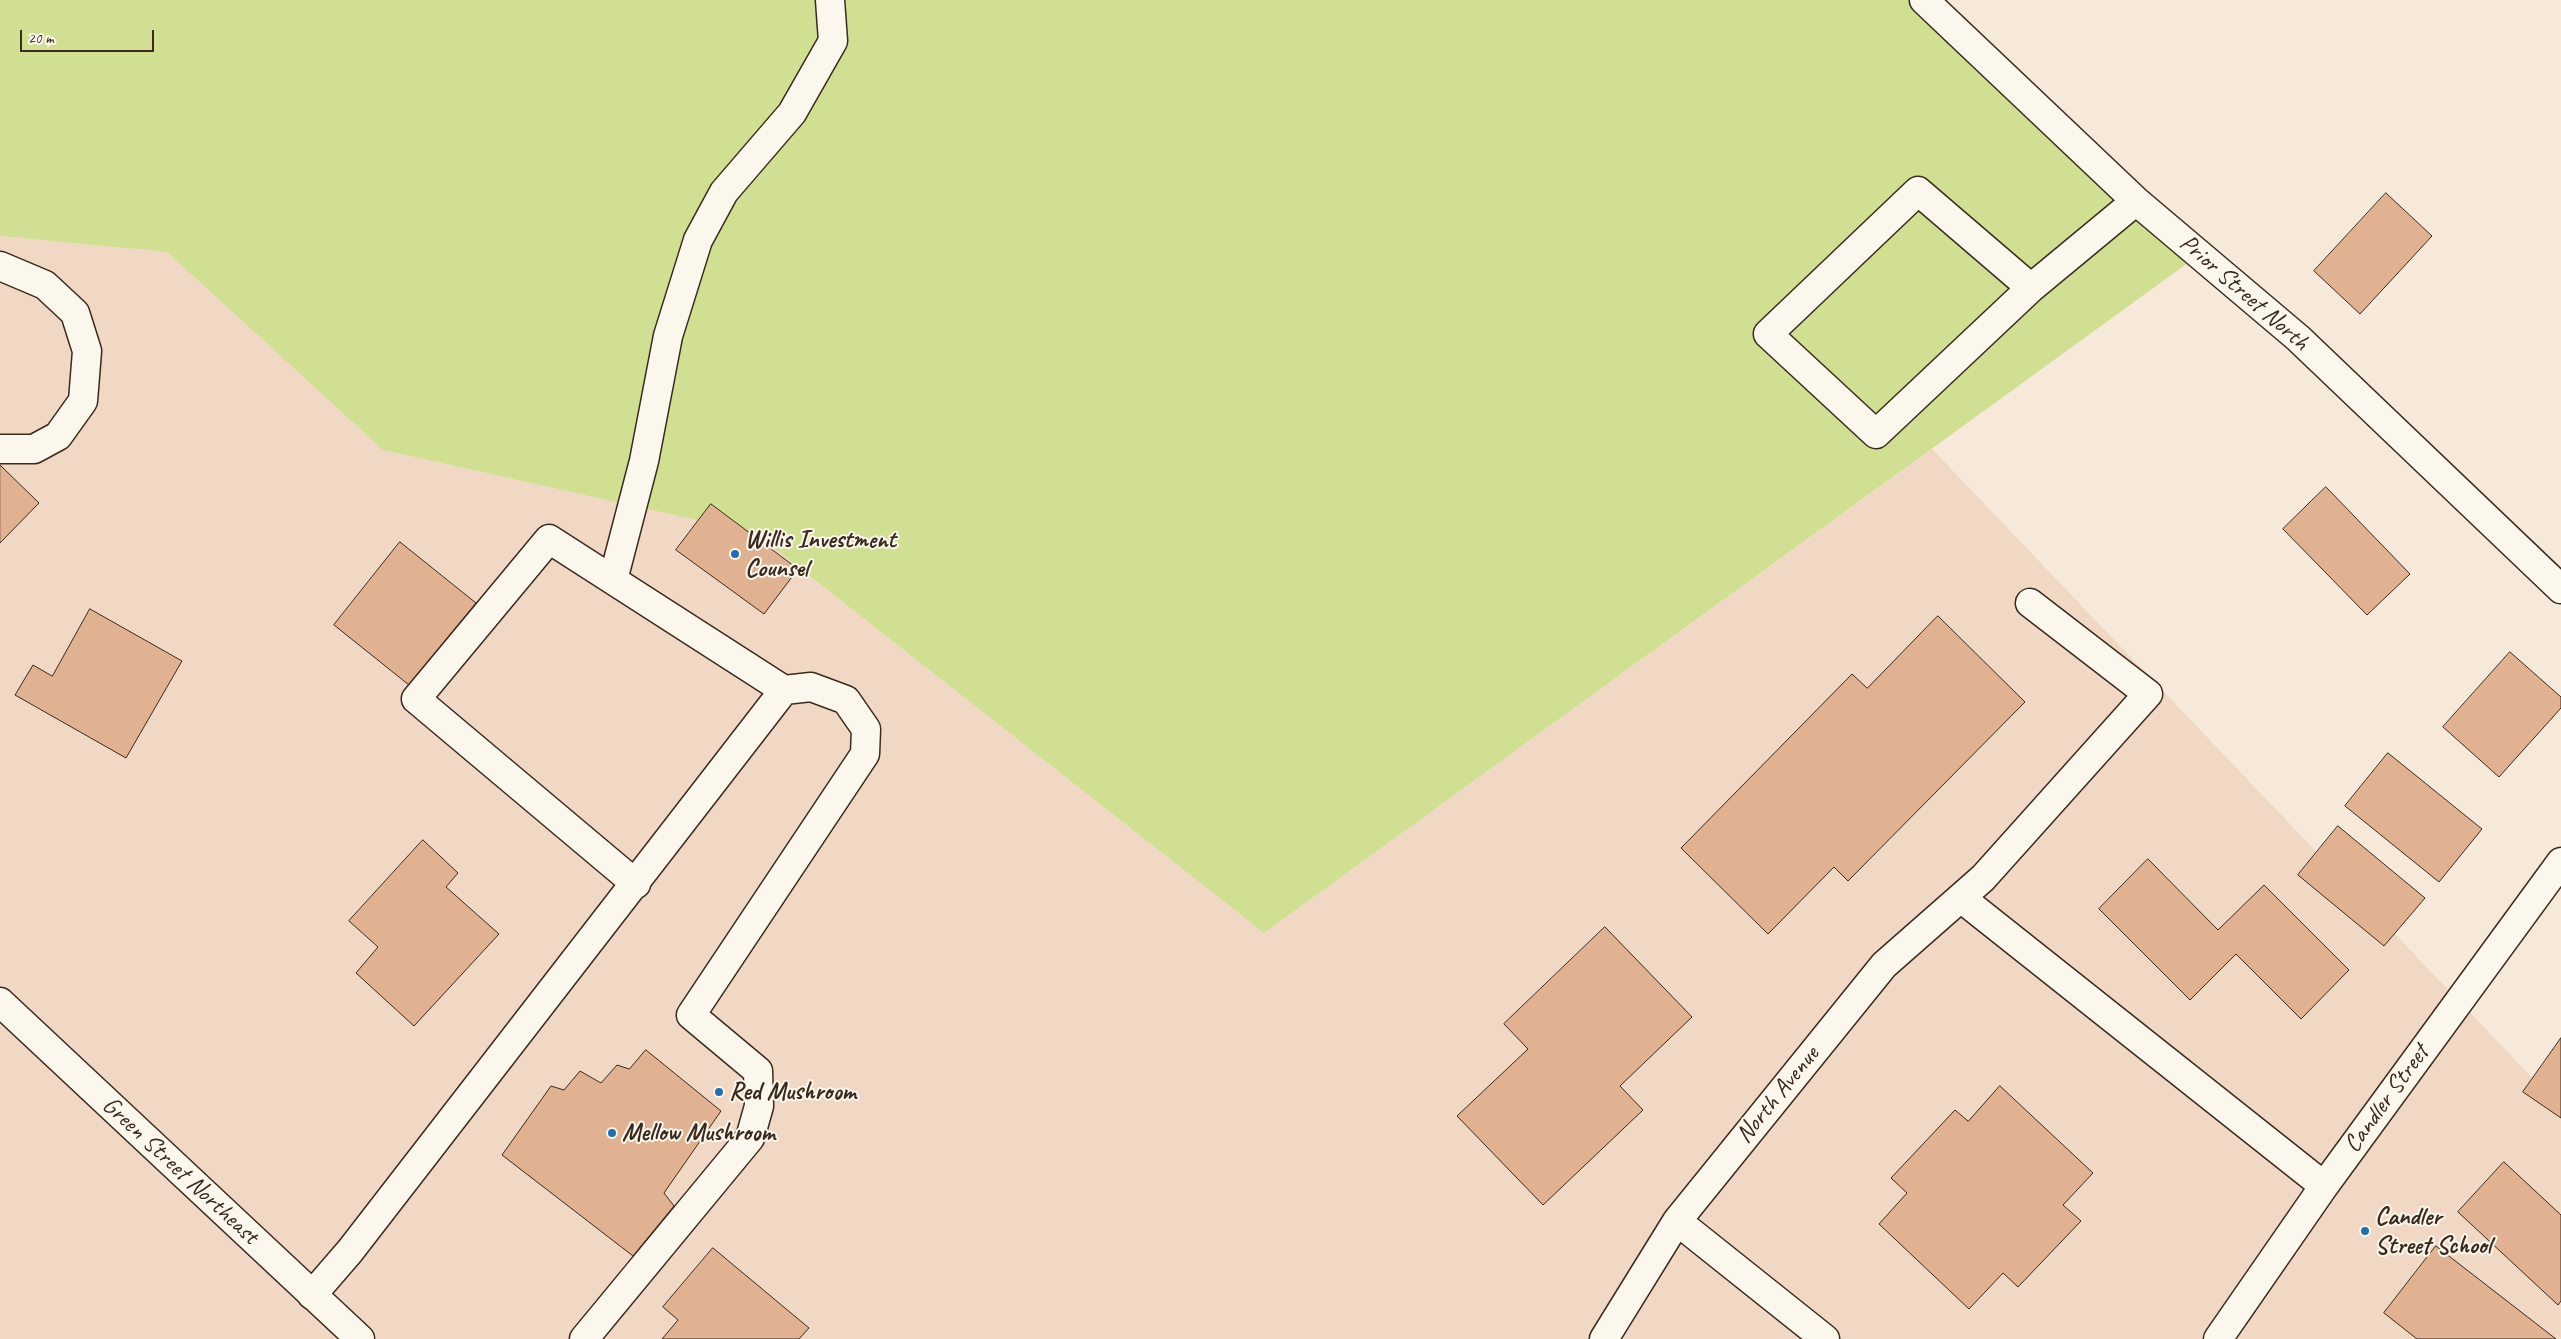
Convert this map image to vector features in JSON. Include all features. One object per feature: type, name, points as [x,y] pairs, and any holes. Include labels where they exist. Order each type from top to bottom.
[{"type":"main road","points":[[613,580],[644,461],[668,336],[698,240],[724,192],[792,113],[833,41],[830,0]]},
{"type":"main road","name":"Prior Street North","points":[[1924,0],[2136,201],[2298,338],[2561,589]]},
{"type":"main road","points":[[2031,288],[1918,192],[1768,334],[1876,434],[2031,288],[2136,201]]},
{"type":"main road","points":[[0,266],[45,285],[75,313],[87,350],[83,401],[58,436],[34,449],[0,449]]},
{"type":"main road","points":[[584,1339],[750,1138],[759,1106],[758,1071],[691,1015],[865,754],[866,729],[846,700],[812,687],[784,690],[548,539],[416,699],[636,884]]},
{"type":"main road","name":"North Avenue","points":[[1604,1339],[1677,1221],[1884,964],[1983,878],[2148,694],[2030,603]]},
{"type":"main road","points":[[312,1295],[356,1243],[636,884],[784,690]]},
{"type":"main road","name":"Candler Street","points":[[2218,1339],[2324,1186],[2561,862]]},
{"type":"main road","points":[[1961,898],[2324,1186]]},
{"type":"main road","name":"Green Street Northeast","points":[[0,1002],[360,1339]]},
{"type":"main road","points":[[1677,1221],[1825,1339]]},
{"type":"shaded area","points":[[0,236],[167,252],[383,450],[755,533],[1264,933],[1932,449],[2561,1108],[2561,1339],[0,1339]]},
{"type":"green space","points":[[0,0],[1944,0],[2203,252],[1264,933],[755,533],[383,450],[167,252],[0,236]]},
{"type":"building","points":[[2386,193],[2432,236],[2360,314],[2314,271]]},
{"type":"building","points":[[0,465],[39,503],[0,543]]},
{"type":"building","points":[[2326,487],[2410,574],[2367,615],[2283,529]]},
{"type":"building","points":[[711,504],[798,569],[764,614],[676,550]]},
{"type":"building","points":[[400,542],[476,603],[409,685],[334,625]]},
{"type":"building","points":[[90,609],[182,661],[126,758],[15,695],[33,665],[52,676]]},
{"type":"building","points":[[1938,616],[2025,702],[1848,881],[1834,867],[1768,934],[1681,848],[1852,674],[1867,688]]},
{"type":"building","points":[[2510,652],[2561,697],[2561,708],[2499,777],[2443,727]]},
{"type":"building","points":[[2388,753],[2482,829],[2439,882],[2345,806]]},
{"type":"building","points":[[2338,826],[2425,898],[2384,946],[2298,875]]},
{"type":"building","points":[[423,840],[458,873],[446,887],[499,934],[414,1026],[356,973],[378,947],[349,921]]},
{"type":"building","points":[[2148,859],[2218,930],[2264,885],[2349,970],[2301,1019],[2236,954],[2190,1000],[2099,909]]},
{"type":"building","points":[[1605,927],[1692,1017],[1620,1086],[1643,1110],[1543,1205],[1457,1116],[1528,1049],[1504,1024]]},
{"type":"building","points":[[2561,1038],[2561,1118],[2523,1092]]},
{"type":"building","name":"Mellow Mushroom","points":[[646,1050],[721,1111],[664,1193],[674,1206],[633,1256],[502,1155],[551,1086],[564,1090],[580,1071],[601,1083],[617,1065],[629,1069]]},
{"type":"building","points":[[2000,1086],[2093,1173],[2063,1205],[2081,1221],[2018,1287],[2003,1273],[1969,1309],[1879,1224],[1907,1193],[1891,1178],[1955,1110],[1968,1121]]},
{"type":"building","points":[[2504,1162],[2561,1215],[2561,1301],[2558,1305],[2458,1212]]},
{"type":"building","points":[[2436,1246],[2556,1339],[2417,1339],[2384,1313]]},
{"type":"building","points":[[713,1248],[809,1328],[799,1339],[662,1339],[678,1320],[663,1307]]},
{"type":"place","name":"Willis Investment Counsel","points":[[735,554]]},
{"type":"place","name":"Red Mushroom","points":[[719,1092]]},
{"type":"place","name":"Mellow Mushroom","points":[[612,1133]]},
{"type":"place","name":"Candler Street School","points":[[2365,1231]]}]
